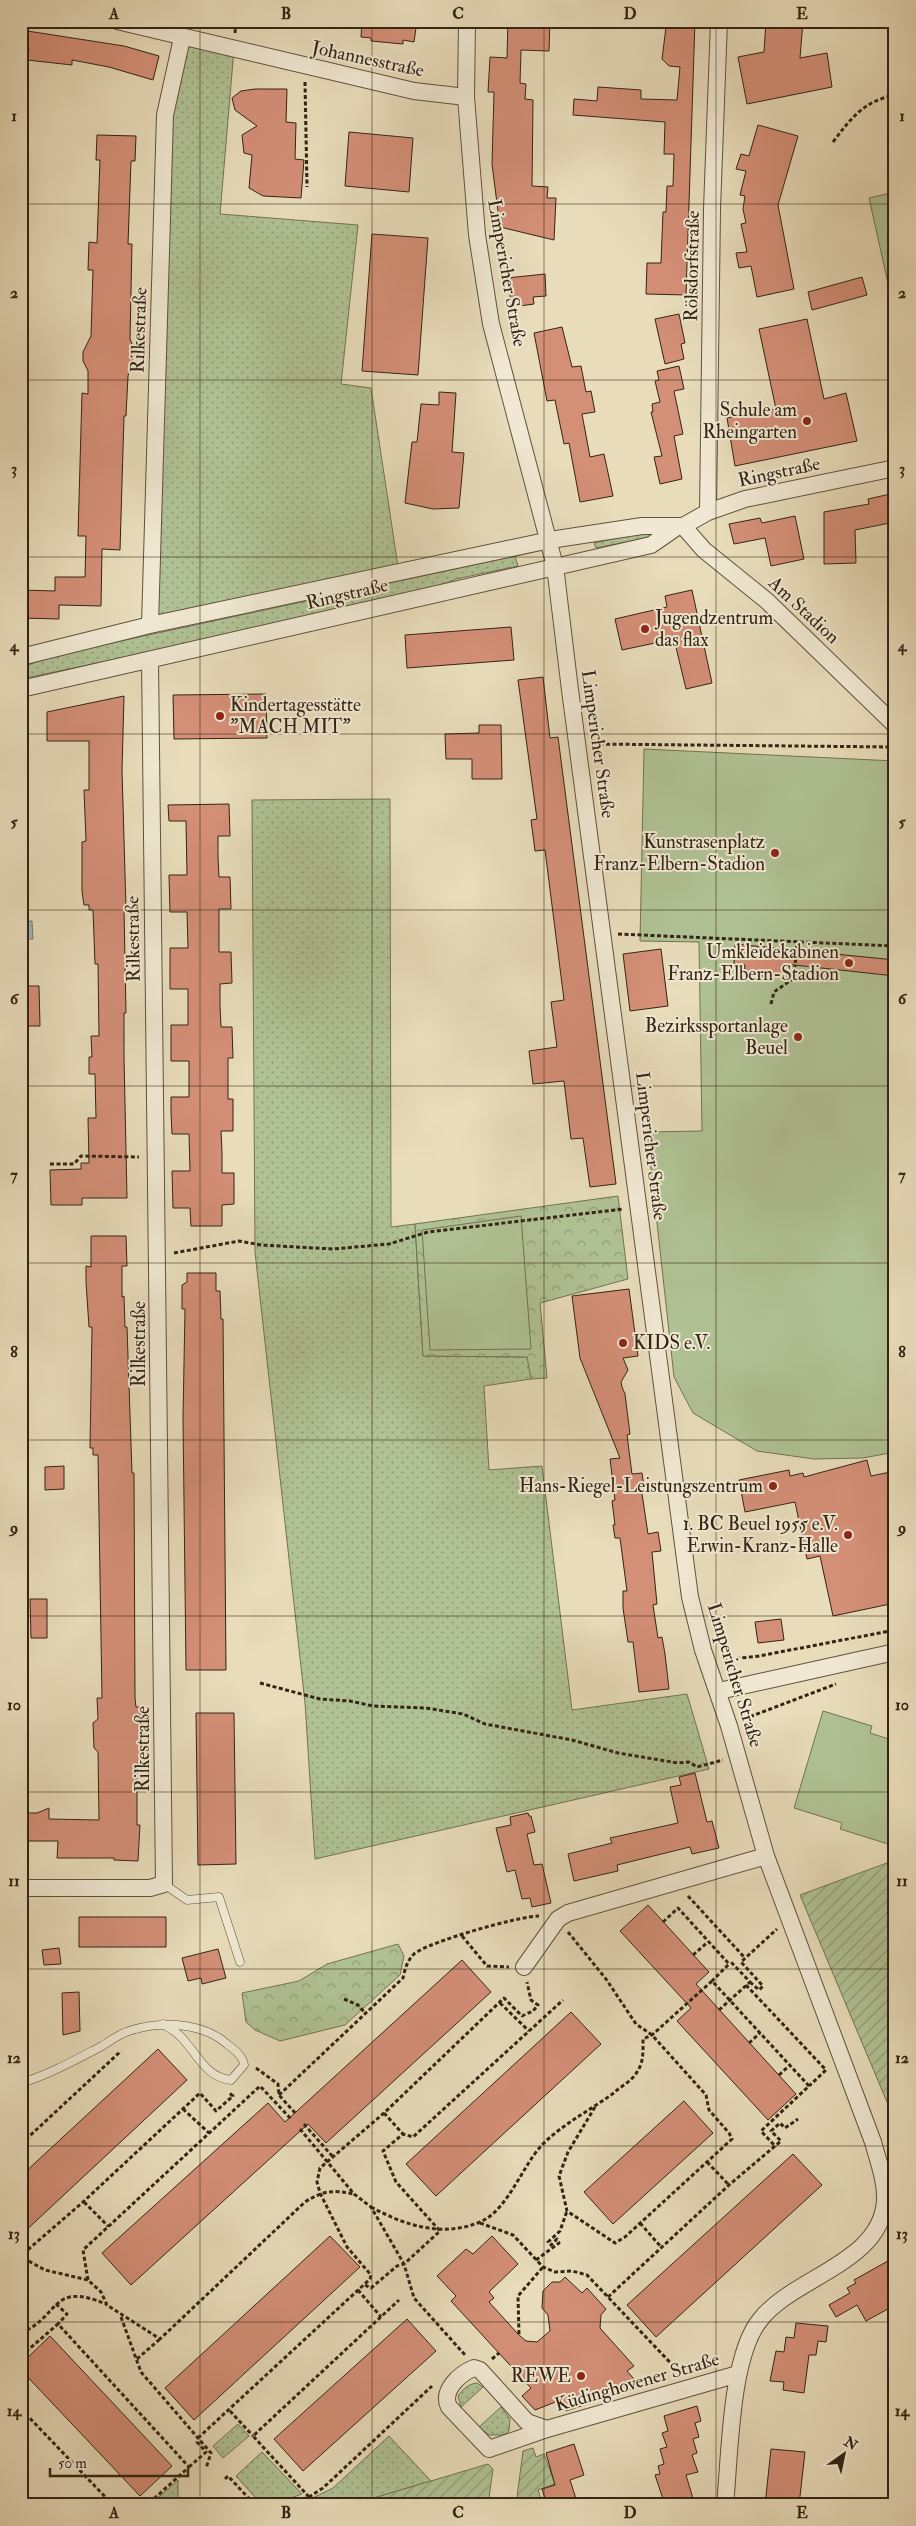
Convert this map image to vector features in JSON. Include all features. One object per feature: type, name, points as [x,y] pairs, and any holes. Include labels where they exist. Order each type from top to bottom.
[{"type":"street","name":"Johannesstraße","points":[[117,21],[182,38],[414,91],[466,97]]},
{"type":"street","name":"Limpericher Straße","points":[[467,21],[466,97],[474,214],[491,324],[550,540],[555,566],[690,1597],[708,1661],[730,1726],[766,1856],[873,2142],[890,2204]]},
{"type":"street","name":"Rölsdorfstraße","points":[[708,512],[712,218],[719,21]]},
{"type":"street","name":"Rilkestraße","points":[[150,625],[165,115],[182,38]]},
{"type":"street","name":"Ringstraße","points":[[21,689],[651,545],[708,512],[745,498],[895,468]]},
{"type":"street","name":"Ringstraße","points":[[21,657],[150,625],[550,540],[642,526],[680,527]]},
{"type":"street","name":"Am Stadion","points":[[680,527],[704,550],[767,600],[895,725]]},
{"type":"street","name":"Rilkestraße","points":[[150,660],[159,1256],[164,1884]]},
{"type":"street","points":[[719,1691],[895,1652]]},
{"type":"street","points":[[524,1968],[558,1919],[580,1908],[766,1856]]},
{"type":"street","points":[[21,1888],[150,1888],[164,1884]]},
{"type":"street","name":"Küdinghovener Straße","points":[[725,2505],[738,2374],[746,2343],[760,2320],[785,2296],[847,2260],[865,2244],[890,2204]]},
{"type":"street","name":"Küdinghovener Straße","points":[[466,2361],[468,2370],[447,2390],[445,2399],[449,2407],[489,2449],[547,2429],[738,2374]]},
{"type":"street","name":"Küdinghovener Straße","points":[[466,2361],[480,2370],[527,2422],[547,2429]]},
{"type":"lane","points":[[164,1884],[187,1900],[219,1897],[240,1962]]},
{"type":"lane","points":[[21,2083],[46,2075],[129,2031],[163,2024],[188,2026],[219,2038],[243,2060],[244,2065],[231,2080],[218,2079],[204,2066],[179,2035],[163,2024]]},
{"type":"path","points":[[304,66],[307,187]]},
{"type":"path","points":[[833,142],[854,114],[881,98],[895,95]]},
{"type":"path","points":[[577,743],[895,747]]},
{"type":"path","points":[[603,934],[895,946]]},
{"type":"path","points":[[771,1004],[774,992],[794,978],[798,942]]},
{"type":"path","points":[[50,1164],[74,1164],[81,1156],[157,1157]]},
{"type":"path","points":[[159,1256],[239,1241],[262,1245],[333,1249],[389,1244],[428,1232],[638,1207]]},
{"type":"path","points":[[708,1661],[759,1656],[895,1630]]},
{"type":"path","points":[[730,1726],[761,1711],[844,1681]]},
{"type":"path","points":[[260,1683],[320,1699],[350,1701],[373,1706],[426,1708],[462,1714],[485,1724],[572,1740],[618,1753],[678,1763],[689,1762],[697,1767],[738,1756]]},
{"type":"path","points":[[676,1882],[744,1958]]},
{"type":"path","points":[[300,2129],[329,2161],[354,2194],[371,2207],[392,2218],[415,2226],[440,2231],[479,2223],[493,2214],[541,2146],[578,2116],[595,2106],[634,2077],[642,2065],[643,2039],[652,2035],[729,1964],[678,1908],[663,1922]]},
{"type":"path","points":[[279,2095],[403,1978],[406,1964],[414,1953],[439,1941],[462,1936],[507,1920],[537,1916],[558,1919],[606,1979],[636,2024],[652,2035],[706,2095],[709,2110],[732,2139],[625,2237],[615,2242],[567,2211]]},
{"type":"path","points":[[731,1962],[759,1990],[763,1986],[741,1962],[789,1918]]},
{"type":"path","points":[[198,2438],[364,2285],[371,2275],[347,2247],[320,2193],[317,2182],[320,2168],[384,2113],[504,1998],[522,2016],[533,2011],[538,2005],[531,2000],[524,1968],[487,1966],[462,1936]]},
{"type":"path","points":[[693,1955],[708,1942]]},
{"type":"path","points":[[712,1981],[809,2086]]},
{"type":"path","points":[[719,2010],[750,1982]]},
{"type":"path","points":[[746,1985],[826,2070],[761,2131],[776,2147]]},
{"type":"path","points":[[344,1999],[358,2005],[366,2014]]},
{"type":"path","points":[[384,2113],[403,2134],[413,2137],[563,2000]]},
{"type":"path","points":[[500,2003],[529,2031]]},
{"type":"path","points":[[21,2144],[128,2044],[129,2031]]},
{"type":"path","points":[[749,2043],[760,2033]]},
{"type":"path","points":[[243,2060],[278,2084],[279,2095],[296,2114]]},
{"type":"path","points":[[779,2075],[790,2065]]},
{"type":"path","points":[[21,2268],[22,2253],[84,2202],[200,2093],[216,2111],[233,2096],[226,2091],[231,2080]]},
{"type":"path","points":[[88,2280],[83,2250],[260,2086],[291,2119]]},
{"type":"path","points":[[536,2260],[559,2243],[557,2240],[551,2245],[548,2242],[560,2231],[567,2211],[559,2176],[568,2152],[595,2106]]},
{"type":"path","points":[[184,2109],[209,2133]]},
{"type":"path","points":[[608,2297],[729,2185],[776,2147],[781,2141],[771,2131],[780,2123],[785,2128],[798,2120]]},
{"type":"path","points":[[304,2124],[333,2157]]},
{"type":"path","points":[[403,2134],[383,2151],[396,2182],[440,2231]]},
{"type":"path","points":[[708,2162],[729,2185]]},
{"type":"path","points":[[137,2359],[305,2202],[320,2193],[337,2190],[354,2194]]},
{"type":"path","points":[[84,2202],[108,2226]]},
{"type":"path","points":[[371,2207],[404,2264],[414,2298],[466,2361]]},
{"type":"path","points":[[640,2222],[662,2248]]},
{"type":"path","points":[[479,2223],[513,2235],[543,2267],[555,2272],[572,2270],[587,2275],[693,2387]]},
{"type":"path","points":[[364,2285],[371,2288],[397,2266],[404,2264],[440,2231]]},
{"type":"path","points":[[23,2258],[45,2270],[88,2280],[101,2292],[107,2305]]},
{"type":"path","points":[[518,2334],[518,2296],[543,2267]]},
{"type":"path","points":[[358,2290],[381,2317]]},
{"type":"path","points":[[21,2333],[33,2327],[56,2304],[73,2295],[90,2298],[107,2305],[160,2339]]},
{"type":"path","points":[[253,2436],[399,2300]]},
{"type":"path","points":[[21,2356],[67,2314],[56,2304]]},
{"type":"path","points":[[121,2315],[141,2372],[211,2453],[206,2468]]},
{"type":"path","points":[[58,2324],[189,2468]]},
{"type":"path","points":[[284,2505],[309,2496],[323,2488],[438,2381]]},
{"type":"path","points":[[21,2408],[112,2505]]},
{"type":"path","points":[[230,2410],[309,2496]]},
{"type":"path","points":[[146,2505],[206,2452],[197,2442],[198,2438]]},
{"type":"path","points":[[225,2479],[228,2476],[255,2505]]},
{"type":"green space","points":[[182,38],[234,49],[220,214],[358,225],[341,384],[371,388],[399,573],[150,625],[165,115]]},
{"type":"green space","points":[[895,192],[895,296],[891,297],[869,198]]},
{"type":"green space","points":[[649,531],[652,534],[650,537],[596,548],[594,543]]},
{"type":"green space","points":[[515,556],[518,566],[456,579],[412,597],[21,679],[21,668],[51,656]]},
{"type":"green space","name":"Bezirkssportanlage Beuel","points":[[644,749],[895,761],[895,1452],[863,1458],[814,1459],[757,1451],[693,1413],[674,1377],[647,1132],[702,1131],[699,942],[640,941]]},
{"type":"green space","points":[[390,799],[391,1227],[415,1224],[423,1356],[528,1357],[531,1379],[484,1386],[489,1470],[542,1466],[572,1710],[687,1694],[709,1769],[315,1859],[305,1703],[255,1252],[252,800]]},
{"type":"green space","points":[[618,1196],[628,1279],[540,1303],[547,1378],[531,1379],[527,1357],[423,1356],[415,1224]]},
{"type":"green space","points":[[521,1216],[531,1349],[430,1350],[422,1230]]},
{"type":"green space","points":[[823,1711],[872,1726],[870,1733],[895,1741],[895,1823],[888,1844],[840,1829],[842,1823],[794,1808]]},
{"type":"green space","points":[[895,1860],[895,2121],[800,1895]]},
{"type":"green space","points":[[398,1944],[404,1956],[400,1975],[345,2025],[280,2041],[255,2030],[246,2022],[242,1993],[299,1981],[327,1964]]},
{"type":"green space","points":[[477,2383],[483,2387],[461,2407],[458,2396],[466,2387]]},
{"type":"green space","points":[[501,2407],[510,2419],[509,2431],[504,2435],[489,2435],[479,2427]]},
{"type":"green space","points":[[238,2424],[249,2436],[223,2458],[213,2446]]},
{"type":"green space","points":[[389,2436],[431,2481],[351,2505],[298,2505],[333,2488]]},
{"type":"green space","points":[[533,2448],[536,2457],[544,2454],[555,2484],[538,2490],[543,2505],[516,2505],[523,2451]]},
{"type":"green space","points":[[262,2452],[302,2494],[272,2505],[262,2505],[236,2476]]},
{"type":"green space","points":[[488,2464],[493,2469],[488,2505],[350,2505]]},
{"type":"green space","points":[[178,2480],[178,2505],[150,2505]]},
{"type":"water","points":[[32,921],[33,939],[21,939],[21,922]]},
{"type":"building","points":[[362,21],[417,21],[414,42],[403,40],[403,44],[371,41],[371,38],[361,37]]},
{"type":"building","points":[[508,21],[550,21],[549,51],[521,50],[520,83],[526,84],[525,99],[533,100],[532,186],[548,187],[547,198],[556,198],[554,240],[500,227],[492,164],[494,92],[488,92],[490,57],[507,58]]},
{"type":"building","points":[[680,21],[695,21],[686,295],[646,294],[647,263],[661,263],[663,212],[666,212],[667,186],[673,186],[674,154],[664,154],[665,122],[573,115],[574,99],[597,101],[598,87],[641,90],[641,99],[677,100],[680,67],[669,66],[662,59],[666,27],[679,27]]},
{"type":"building","points":[[766,21],[803,21],[800,58],[827,53],[832,87],[747,104],[738,57],[764,52]]},
{"type":"building","points":[[21,30],[124,46],[159,56],[153,80],[109,67],[72,60],[72,65],[27,60],[29,48],[21,47]]},
{"type":"building","points":[[287,89],[286,122],[296,123],[295,159],[304,160],[301,198],[263,196],[249,188],[252,155],[244,153],[242,135],[257,126],[235,110],[232,98],[241,91]]},
{"type":"building","points":[[758,125],[798,136],[778,205],[794,289],[757,297],[751,266],[739,268],[736,253],[747,252],[741,224],[746,223],[743,209],[745,196],[740,195],[746,171],[736,169],[741,154],[749,156]]},
{"type":"building","points":[[349,132],[413,138],[409,192],[345,186]]},
{"type":"building","points":[[97,135],[136,136],[135,161],[131,161],[128,244],[132,244],[130,339],[135,351],[128,376],[126,416],[124,416],[120,550],[102,549],[101,606],[59,605],[59,619],[21,618],[21,590],[55,591],[55,577],[85,577],[86,536],[78,536],[82,393],[88,394],[88,371],[83,361],[83,352],[91,336],[93,270],[88,270],[89,242],[97,243],[100,160],[96,160]]},
{"type":"building","points":[[372,234],[428,238],[418,375],[362,371]]},
{"type":"building","points":[[545,274],[546,296],[533,297],[534,304],[512,307],[507,278]]},
{"type":"building","points":[[862,277],[867,295],[812,310],[808,292]]},
{"type":"building","points":[[679,314],[685,343],[681,344],[684,359],[665,364],[655,319]]},
{"type":"building","points":[[807,319],[824,399],[846,393],[857,441],[735,466],[727,418],[776,409],[759,329]]},
{"type":"building","points":[[562,327],[572,367],[581,366],[586,392],[591,391],[595,412],[582,414],[590,457],[604,454],[613,496],[580,502],[569,443],[564,444],[555,400],[547,401],[534,333]]},
{"type":"building","points":[[679,366],[684,389],[674,391],[683,434],[674,436],[682,479],[660,484],[654,457],[662,456],[651,412],[653,412],[652,404],[660,402],[655,381],[659,380],[657,371]]},
{"type":"building","points":[[439,392],[456,393],[452,452],[464,453],[459,508],[433,509],[405,503],[412,442],[417,442],[421,404],[439,405]]},
{"type":"building","points":[[895,493],[895,522],[855,530],[856,563],[824,564],[824,512],[869,504],[868,499]]},
{"type":"building","points":[[795,516],[804,559],[771,566],[765,538],[734,544],[729,524],[760,518],[762,523]]},
{"type":"building","points":[[692,590],[712,683],[686,689],[674,639],[622,650],[615,619],[667,607],[665,596]]},
{"type":"building","points":[[511,627],[514,660],[407,668],[405,635]]},
{"type":"building","points":[[543,677],[550,738],[558,737],[616,1184],[590,1187],[583,1138],[571,1139],[564,1081],[533,1084],[529,1051],[557,1047],[551,1002],[564,1000],[545,850],[535,851],[531,820],[537,819],[518,680]]},
{"type":"building","name":"Kindertagesstätte \"MACH MIT\"","points":[[266,694],[267,738],[174,739],[173,695]]},
{"type":"building","points":[[124,696],[122,770],[126,909],[124,909],[126,1013],[124,1013],[124,1057],[127,1198],[82,1198],[82,1205],[51,1205],[50,1170],[81,1169],[81,1163],[89,1163],[88,1118],[96,1118],[95,1074],[89,1074],[89,1057],[92,1057],[91,1036],[99,1036],[98,964],[95,964],[93,910],[89,910],[89,905],[84,905],[82,891],[82,842],[86,841],[84,790],[89,790],[89,741],[47,741],[47,712]]},
{"type":"building","points":[[479,725],[501,725],[502,779],[472,779],[472,759],[446,759],[445,734],[479,733]]},
{"type":"building","points":[[229,804],[230,836],[218,836],[218,857],[219,877],[230,877],[231,909],[219,909],[219,952],[231,952],[232,983],[220,984],[220,1006],[221,1027],[232,1027],[233,1058],[228,1058],[228,1099],[233,1099],[233,1131],[221,1131],[222,1173],[234,1173],[234,1204],[222,1205],[222,1226],[191,1226],[190,1208],[173,1208],[172,1171],[190,1171],[189,1134],[172,1134],[171,1113],[171,1097],[189,1097],[189,1061],[171,1061],[171,1025],[188,1025],[188,989],[170,989],[170,948],[188,948],[187,912],[170,912],[169,875],[187,875],[186,821],[169,821],[168,805]]},
{"type":"building","points":[[735,944],[895,960],[895,976],[785,964],[784,977],[744,975],[745,965],[734,964]]},
{"type":"building","points":[[661,949],[668,1006],[630,1011],[623,954]]},
{"type":"building","points":[[23,986],[39,986],[40,1026],[24,1026]]},
{"type":"building","points":[[91,1236],[126,1236],[127,1266],[122,1266],[122,1297],[124,1296],[125,1327],[127,1327],[132,1473],[134,1473],[135,1698],[136,1707],[140,1707],[140,1763],[137,1763],[137,1825],[140,1825],[138,1861],[114,1860],[114,1858],[57,1858],[58,1841],[21,1841],[21,1813],[37,1813],[49,1808],[49,1819],[99,1820],[98,1752],[94,1748],[93,1723],[98,1719],[97,1698],[102,1698],[98,1455],[93,1455],[93,1448],[90,1448],[92,1327],[89,1327],[86,1282],[86,1266],[91,1267]]},
{"type":"building","points":[[187,1273],[216,1273],[216,1291],[220,1291],[221,1319],[223,1319],[226,1670],[186,1670],[183,1418],[185,1309],[182,1309],[182,1285],[187,1282]]},
{"type":"building","points":[[629,1289],[638,1356],[623,1358],[628,1370],[621,1382],[625,1394],[630,1434],[627,1435],[632,1474],[642,1473],[644,1487],[641,1487],[648,1534],[658,1532],[661,1551],[652,1552],[657,1604],[653,1605],[658,1638],[662,1637],[669,1689],[639,1692],[633,1642],[628,1642],[623,1608],[623,1591],[627,1591],[620,1538],[615,1538],[613,1525],[615,1525],[612,1501],[615,1500],[610,1459],[620,1458],[580,1358],[572,1296]]},
{"type":"building","name":"1. BC Beuel 1955 e.V. Erwin-Kranz-Halle","points":[[867,1460],[871,1476],[895,1471],[895,1603],[833,1616],[820,1556],[807,1559],[795,1502],[745,1512],[739,1480],[789,1470],[790,1476],[803,1473],[804,1477]]},
{"type":"building","points":[[64,1466],[64,1489],[45,1490],[45,1467]]},
{"type":"building","points":[[30,1599],[47,1599],[47,1638],[31,1638]]},
{"type":"building","points":[[781,1619],[784,1640],[758,1643],[755,1622]]},
{"type":"building","points":[[196,1713],[234,1713],[236,1864],[198,1865]]},
{"type":"building","points":[[695,1773],[707,1822],[712,1821],[719,1848],[692,1854],[690,1847],[617,1865],[618,1871],[574,1881],[568,1854],[612,1843],[610,1838],[678,1823],[670,1787],[681,1785],[679,1777]]},
{"type":"building","points":[[528,1813],[531,1816],[535,1832],[527,1834],[534,1865],[542,1864],[551,1903],[532,1907],[530,1898],[522,1899],[515,1870],[507,1872],[496,1828],[511,1825],[510,1817]]},
{"type":"building","points":[[648,1905],[709,1972],[696,1984],[796,2094],[768,2120],[677,2021],[691,2008],[620,1931]]},
{"type":"building","points":[[79,1917],[166,1917],[166,1947],[79,1947]]},
{"type":"building","points":[[59,1948],[61,1964],[44,1965],[42,1950]]},
{"type":"building","points":[[218,1949],[226,1978],[202,1984],[201,1978],[188,1981],[182,1958]]},
{"type":"building","points":[[462,1960],[491,1992],[326,2143],[308,2124],[131,2285],[102,2253],[268,2103],[285,2122]]},
{"type":"building","points":[[79,1992],[80,2031],[63,2035],[62,1993]]},
{"type":"building","points":[[571,2012],[601,2044],[436,2196],[406,2164]]},
{"type":"building","points":[[158,2049],[187,2080],[21,2235],[21,2176]]},
{"type":"building","points":[[684,2101],[713,2133],[613,2224],[584,2192]]},
{"type":"building","points":[[793,2154],[822,2185],[656,2337],[627,2305]]},
{"type":"building","points":[[330,2236],[360,2267],[194,2420],[165,2388]]},
{"type":"building","points":[[492,2236],[518,2264],[489,2292],[494,2298],[489,2302],[518,2334],[526,2341],[537,2342],[550,2331],[548,2315],[542,2308],[543,2291],[552,2282],[560,2282],[565,2277],[582,2293],[587,2288],[606,2309],[601,2315],[600,2328],[634,2366],[627,2371],[640,2386],[566,2411],[558,2401],[535,2410],[522,2396],[531,2388],[451,2301],[456,2296],[437,2276],[466,2249],[473,2254]]},
{"type":"building","points":[[895,2257],[895,2305],[866,2321],[857,2305],[836,2317],[829,2305],[850,2293],[847,2288],[856,2283],[854,2280]]},
{"type":"building","points":[[407,2319],[436,2351],[303,2471],[274,2439]]},
{"type":"building","points":[[796,2323],[828,2326],[826,2342],[818,2341],[816,2355],[809,2355],[804,2393],[783,2390],[784,2382],[770,2381],[776,2351],[784,2352],[786,2337],[794,2338]]},
{"type":"building","points":[[50,2336],[172,2466],[140,2496],[21,2370],[21,2364]]},
{"type":"building","points":[[697,2406],[701,2421],[695,2423],[699,2437],[693,2439],[697,2453],[692,2455],[698,2472],[686,2475],[695,2505],[665,2505],[655,2475],[660,2474],[658,2466],[664,2464],[660,2449],[667,2447],[662,2433],[668,2431],[664,2416]]},
{"type":"building","points":[[574,2444],[584,2475],[570,2480],[578,2505],[547,2505],[542,2489],[555,2485],[546,2453]]},
{"type":"building","points":[[771,2449],[805,2452],[799,2505],[765,2505]]},
{"type":"place","name":"Schule am Rheingarten","points":[[807,421]]},
{"type":"place","name":"Jugendzentrum das flax","points":[[645,629]]},
{"type":"place","name":"Kindertagesstätte \"MACH MIT\"","points":[[220,716]]},
{"type":"place","name":"Kunstrasenplatz Franz-Elbern-Stadion","points":[[775,853]]},
{"type":"place","name":"Umkleidekabinen Franz-Elbern-Stadion","points":[[849,963]]},
{"type":"place","name":"Bezirkssportanlage Beuel","points":[[798,1037]]},
{"type":"place","name":"KIDS e.V.","points":[[623,1343]]},
{"type":"place","name":"Hans-Riegel-Leistungszentrum","points":[[773,1486]]},
{"type":"place","name":"1. BC Beuel 1955 e.V. Erwin-Kranz-Halle","points":[[848,1535]]},
{"type":"place","name":"REWE","points":[[581,2376]]}]
